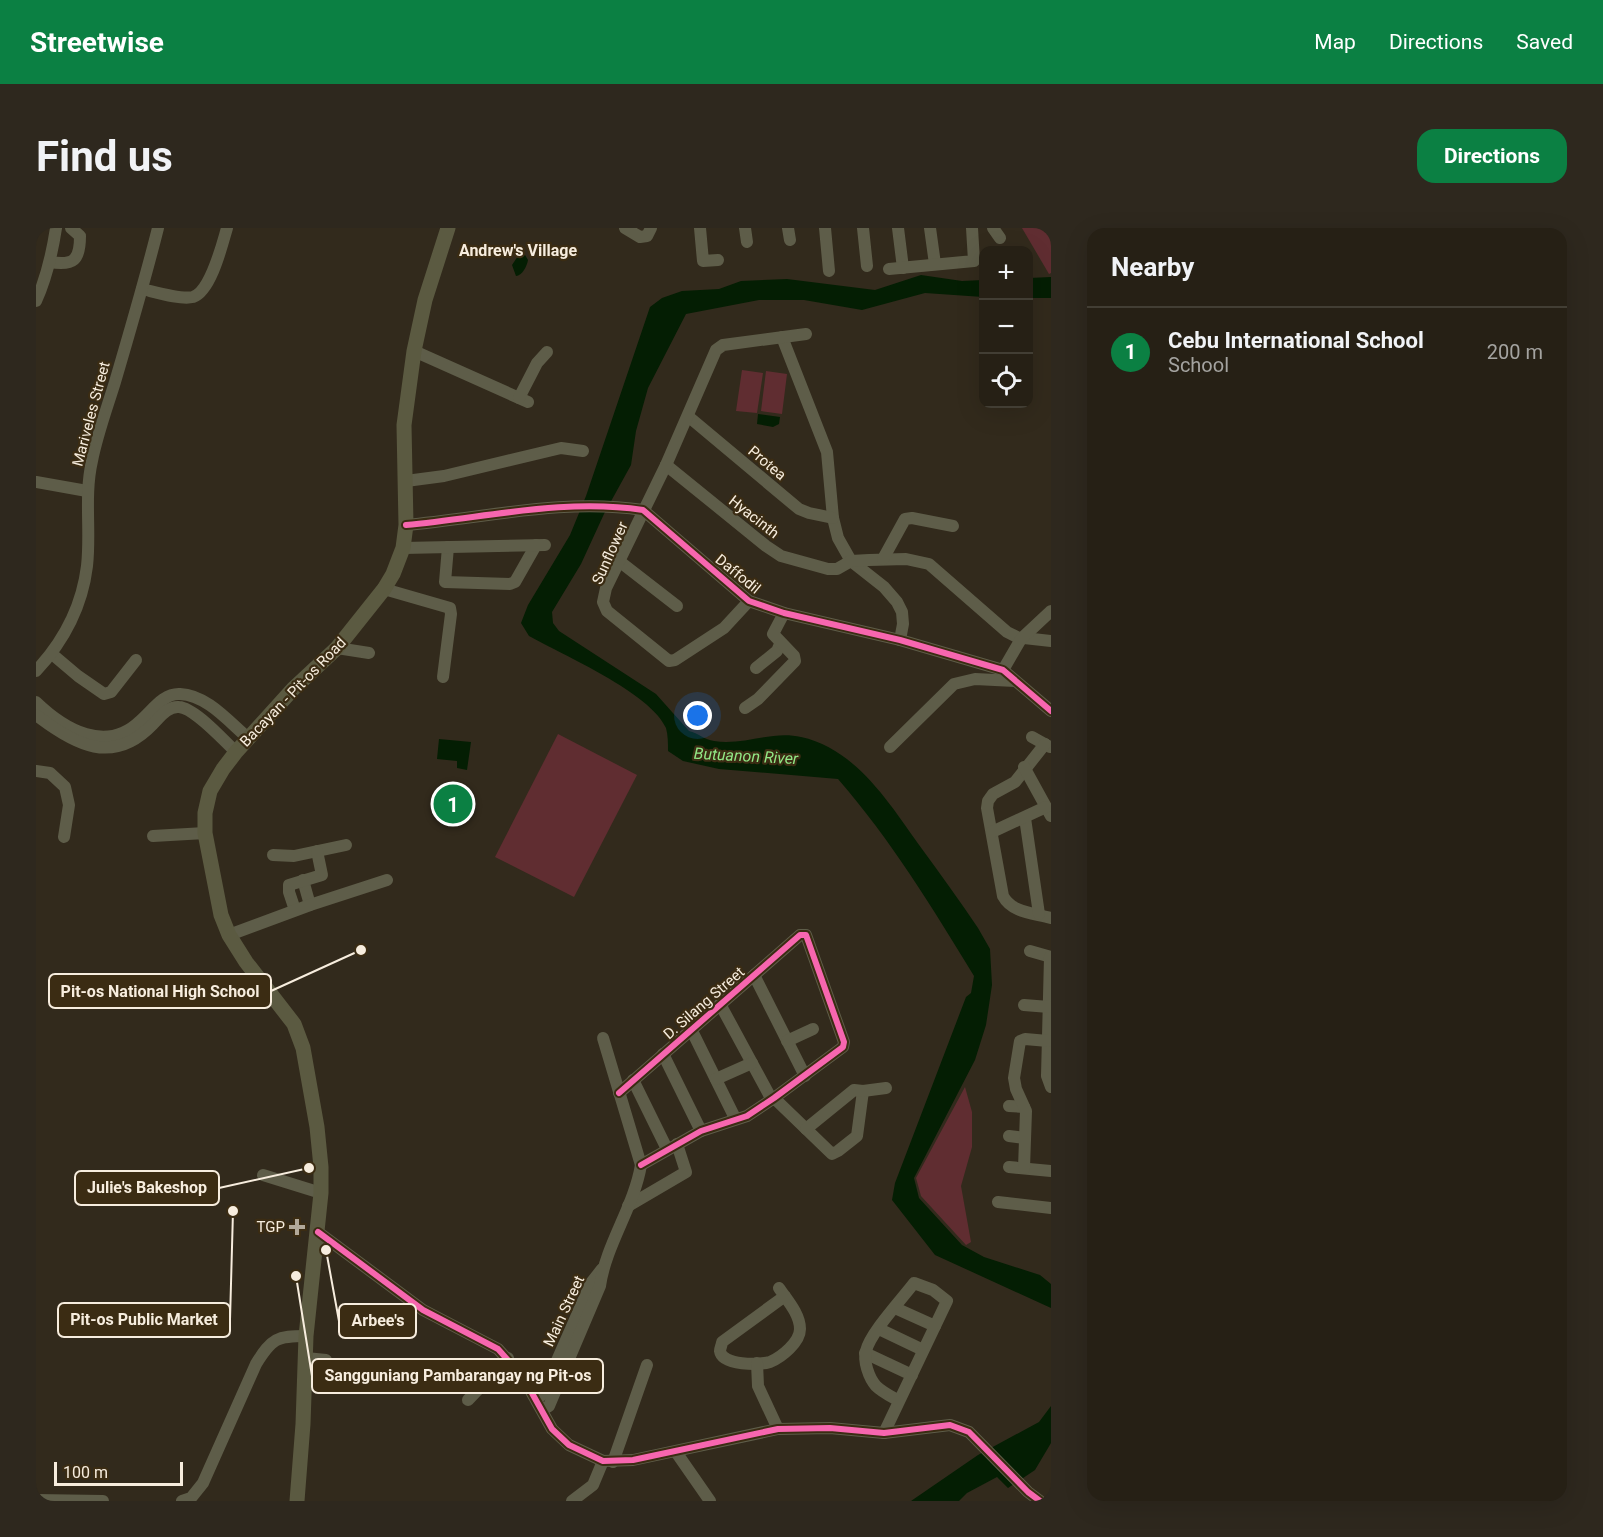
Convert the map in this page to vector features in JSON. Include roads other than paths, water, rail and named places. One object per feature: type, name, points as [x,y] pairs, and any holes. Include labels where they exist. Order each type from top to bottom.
[{"type":"main road","name":"Bacayan - Pit-os Road","points":[[297,1501],[306,1336],[321,1193],[317,1127],[303,1048],[294,1024],[246,962],[229,935],[217,899],[205,833],[205,813],[210,791],[236,752],[293,688],[337,648],[384,589],[393,574],[403,548],[406,525],[405,425],[414,351],[425,300],[448,228]]},
{"type":"street","points":[[36,302],[50,262],[56,228]]},
{"type":"street","points":[[50,262],[71,263],[76,258],[79,252],[80,236],[71,228]]},
{"type":"street","name":"Mariveles Street","points":[[36,671],[52,654],[70,624],[83,590],[87,565],[87,491],[92,461],[158,228]]},
{"type":"street","points":[[142,289],[181,297],[196,296],[206,286],[227,228]]},
{"type":"street","points":[[625,228],[640,237],[646,236],[651,228]]},
{"type":"street","points":[[699,228],[703,261],[718,260]]},
{"type":"street","points":[[745,228],[747,242]]},
{"type":"street","points":[[825,228],[829,271]]},
{"type":"street","points":[[863,228],[867,266]]},
{"type":"street","points":[[898,228],[903,268]]},
{"type":"street","points":[[930,228],[936,264]]},
{"type":"street","points":[[889,269],[974,261],[972,228]]},
{"type":"street","name":"Sunflower","points":[[749,602],[724,628],[675,660],[669,661],[607,611],[603,602],[606,588],[618,561],[689,417],[716,350],[723,345],[806,334]]},
{"type":"street","points":[[782,337],[828,452],[833,518],[838,538],[851,561],[884,587],[897,602],[902,612],[903,624],[900,640]]},
{"type":"street","points":[[414,351],[523,400],[537,363],[547,352]]},
{"type":"street","name":"Protea","points":[[689,417],[799,509],[833,518]]},
{"type":"street","points":[[406,481],[444,476],[561,448],[583,451]]},
{"type":"street","name":"Hyacinth","points":[[666,465],[781,556],[828,569],[837,568],[851,561],[883,559],[929,564],[1007,632],[1023,638],[1051,641]]},
{"type":"street","points":[[36,482],[87,491]]},
{"type":"street","points":[[406,525],[526,509],[579,506],[643,510]]},
{"type":"street","name":"Daffodil","points":[[643,510],[749,602],[784,613],[900,640],[1004,670],[1051,711]]},
{"type":"street","points":[[883,559],[905,519],[912,518],[953,526]]},
{"type":"street","points":[[403,548],[447,547],[541,545],[515,582],[510,584],[445,582],[447,547]]},
{"type":"street","points":[[618,561],[677,606]]},
{"type":"street","points":[[384,589],[450,608],[443,677]]},
{"type":"street","points":[[1004,670],[1023,638],[1051,611]]},
{"type":"street","points":[[745,708],[758,699],[795,662],[794,656],[780,644],[773,634],[784,613]]},
{"type":"street","points":[[756,668],[777,651],[780,644]]},
{"type":"street","points":[[337,648],[369,653]]},
{"type":"street","points":[[52,654],[104,694],[111,693],[136,660]]},
{"type":"street","points":[[890,747],[954,684],[975,679],[1015,681]]},
{"type":"street","points":[[36,702],[66,731],[90,736],[117,735],[138,723],[166,697],[178,693],[190,695],[205,701],[248,738]]},
{"type":"street","points":[[196,715],[205,701]]},
{"type":"street","points":[[36,714],[87,746],[113,747],[129,743],[143,735],[168,710],[178,706],[196,715],[236,752]]},
{"type":"street","points":[[1025,818],[1045,916],[1019,910],[1007,904],[1003,896],[987,808],[988,801],[993,794],[1015,782],[1024,767],[1048,746],[1032,737]]},
{"type":"street","points":[[992,832],[1025,818],[1049,812],[1024,767]]},
{"type":"street","points":[[36,771],[50,773],[65,788],[69,805],[64,837]]},
{"type":"street","points":[[153,836],[205,833]]},
{"type":"street","points":[[273,855],[294,856],[346,845]]},
{"type":"street","points":[[295,910],[289,885],[322,875],[317,851]]},
{"type":"street","points":[[303,880],[310,904]]},
{"type":"street","points":[[229,935],[310,904],[387,880]]},
{"type":"street","name":"D. Silang Street","points":[[619,1093],[800,935],[806,935],[844,1046],[805,1076]]},
{"type":"street","points":[[1030,951],[1051,957],[1047,1076],[1051,1087]]},
{"type":"street","points":[[603,1038],[641,1165],[701,1131],[735,1118],[747,1116],[805,1076],[754,975]]},
{"type":"street","points":[[720,1004],[773,1099],[832,1154],[857,1136],[863,1091]]},
{"type":"street","points":[[1024,1005],[1049,1007]]},
{"type":"street","points":[[692,1029],[735,1118]]},
{"type":"street","points":[[787,1041],[813,1029]]},
{"type":"street","points":[[1024,1168],[1026,1111],[1016,1089],[1014,1078],[1020,1041],[1025,1039],[1048,1041]]},
{"type":"street","points":[[663,1054],[701,1131]]},
{"type":"street","points":[[716,1079],[752,1063]]},
{"type":"street","points":[[628,1206],[686,1172],[633,1080]]},
{"type":"street","points":[[806,1129],[854,1090],[886,1088]]},
{"type":"street","points":[[1009,1106],[1024,1107]]},
{"type":"street","points":[[1009,1136],[1025,1138]]},
{"type":"street","name":"Main Street","points":[[539,1404],[549,1406],[596,1297],[602,1268],[628,1206],[641,1165]]},
{"type":"street","points":[[1009,1167],[1051,1171]]},
{"type":"street","points":[[263,1176],[321,1193]]},
{"type":"street","points":[[998,1202],[1051,1208]]},
{"type":"street","points":[[318,1232],[423,1310],[498,1348],[523,1377],[552,1429],[561,1439],[581,1452],[608,1461],[676,1452],[778,1429],[821,1428],[884,1433],[950,1425],[969,1432],[1028,1492],[1040,1501]]},
{"type":"street","points":[[884,1433],[947,1301],[933,1290],[915,1283],[879,1329],[865,1353],[868,1371],[874,1383],[899,1401]]},
{"type":"street","points":[[782,1292],[797,1315],[800,1327],[799,1337],[775,1359],[757,1363],[730,1362],[722,1355],[722,1342],[782,1292]]},
{"type":"street","points":[[895,1308],[935,1326]]},
{"type":"street","points":[[879,1329],[923,1350]]},
{"type":"street","points":[[182,1501],[192,1497],[203,1483],[256,1364],[267,1346],[284,1336],[306,1336]]},
{"type":"street","points":[[865,1353],[912,1375]]},
{"type":"street","points":[[306,1358],[326,1360]]},
{"type":"street","points":[[468,1400],[508,1358]]},
{"type":"street","points":[[757,1363],[758,1386],[778,1429]]},
{"type":"street","points":[[572,1501],[593,1485],[608,1461],[647,1365]]},
{"type":"street","points":[[676,1452],[710,1501]]},
{"type":"street","points":[[36,1500],[103,1501]]},
{"type":"water","points":[[525,255],[528,260],[527,265],[522,273],[516,276],[512,265],[518,256]]},
{"type":"water","name":"Butuanon River","points":[[921,275],[962,281],[979,280],[979,297],[925,293],[862,310],[804,300],[759,300],[686,314],[648,388],[636,431],[631,465],[604,514],[581,564],[552,612],[553,623],[559,631],[656,694],[689,731],[714,741],[725,742],[790,735],[821,743],[856,766],[898,815],[978,928],[990,949],[992,985],[986,1025],[975,1060],[914,1178],[919,1198],[962,1245],[984,1257],[1040,1275],[1051,1284],[1051,1308],[935,1255],[892,1200],[895,1183],[966,997],[971,993],[974,976],[926,899],[876,826],[838,779],[719,769],[683,761],[668,751],[666,728],[657,715],[643,702],[605,676],[529,636],[521,623],[528,605],[570,535],[586,496],[650,307],[662,298],[682,291],[719,289],[741,281],[787,279],[875,290]]},
{"type":"water","points":[[1051,277],[1051,298],[1033,298],[1033,278]]},
{"type":"water","points":[[758,414],[780,417],[779,424],[773,427],[757,424]]},
{"type":"water","points":[[439,739],[471,742],[467,770],[457,768],[457,761],[437,759]]},
{"type":"water","points":[[1051,1406],[1051,1443],[1035,1470],[1008,1488],[997,1477],[967,1493],[959,1501],[911,1501],[978,1455],[1039,1422]]},
{"type":"place","name":"Cebu International School","points":[[453,804]]},
{"type":"place","name":"Pit-os National High School","points":[[361,950]]},
{"type":"place","name":"Julie's Bakeshop","points":[[309,1168]]},
{"type":"place","name":"Pit-os Public Market","points":[[233,1211]]},
{"type":"place","name":"TGP","points":[[297,1227]]},
{"type":"place","name":"Arbee's","points":[[326,1250]]},
{"type":"place","name":"Sangguniang Pambarangay ng Pit-os","points":[[296,1276]]},
{"type":"district","name":"Andrew's Village","points":[[518,250]]}]
